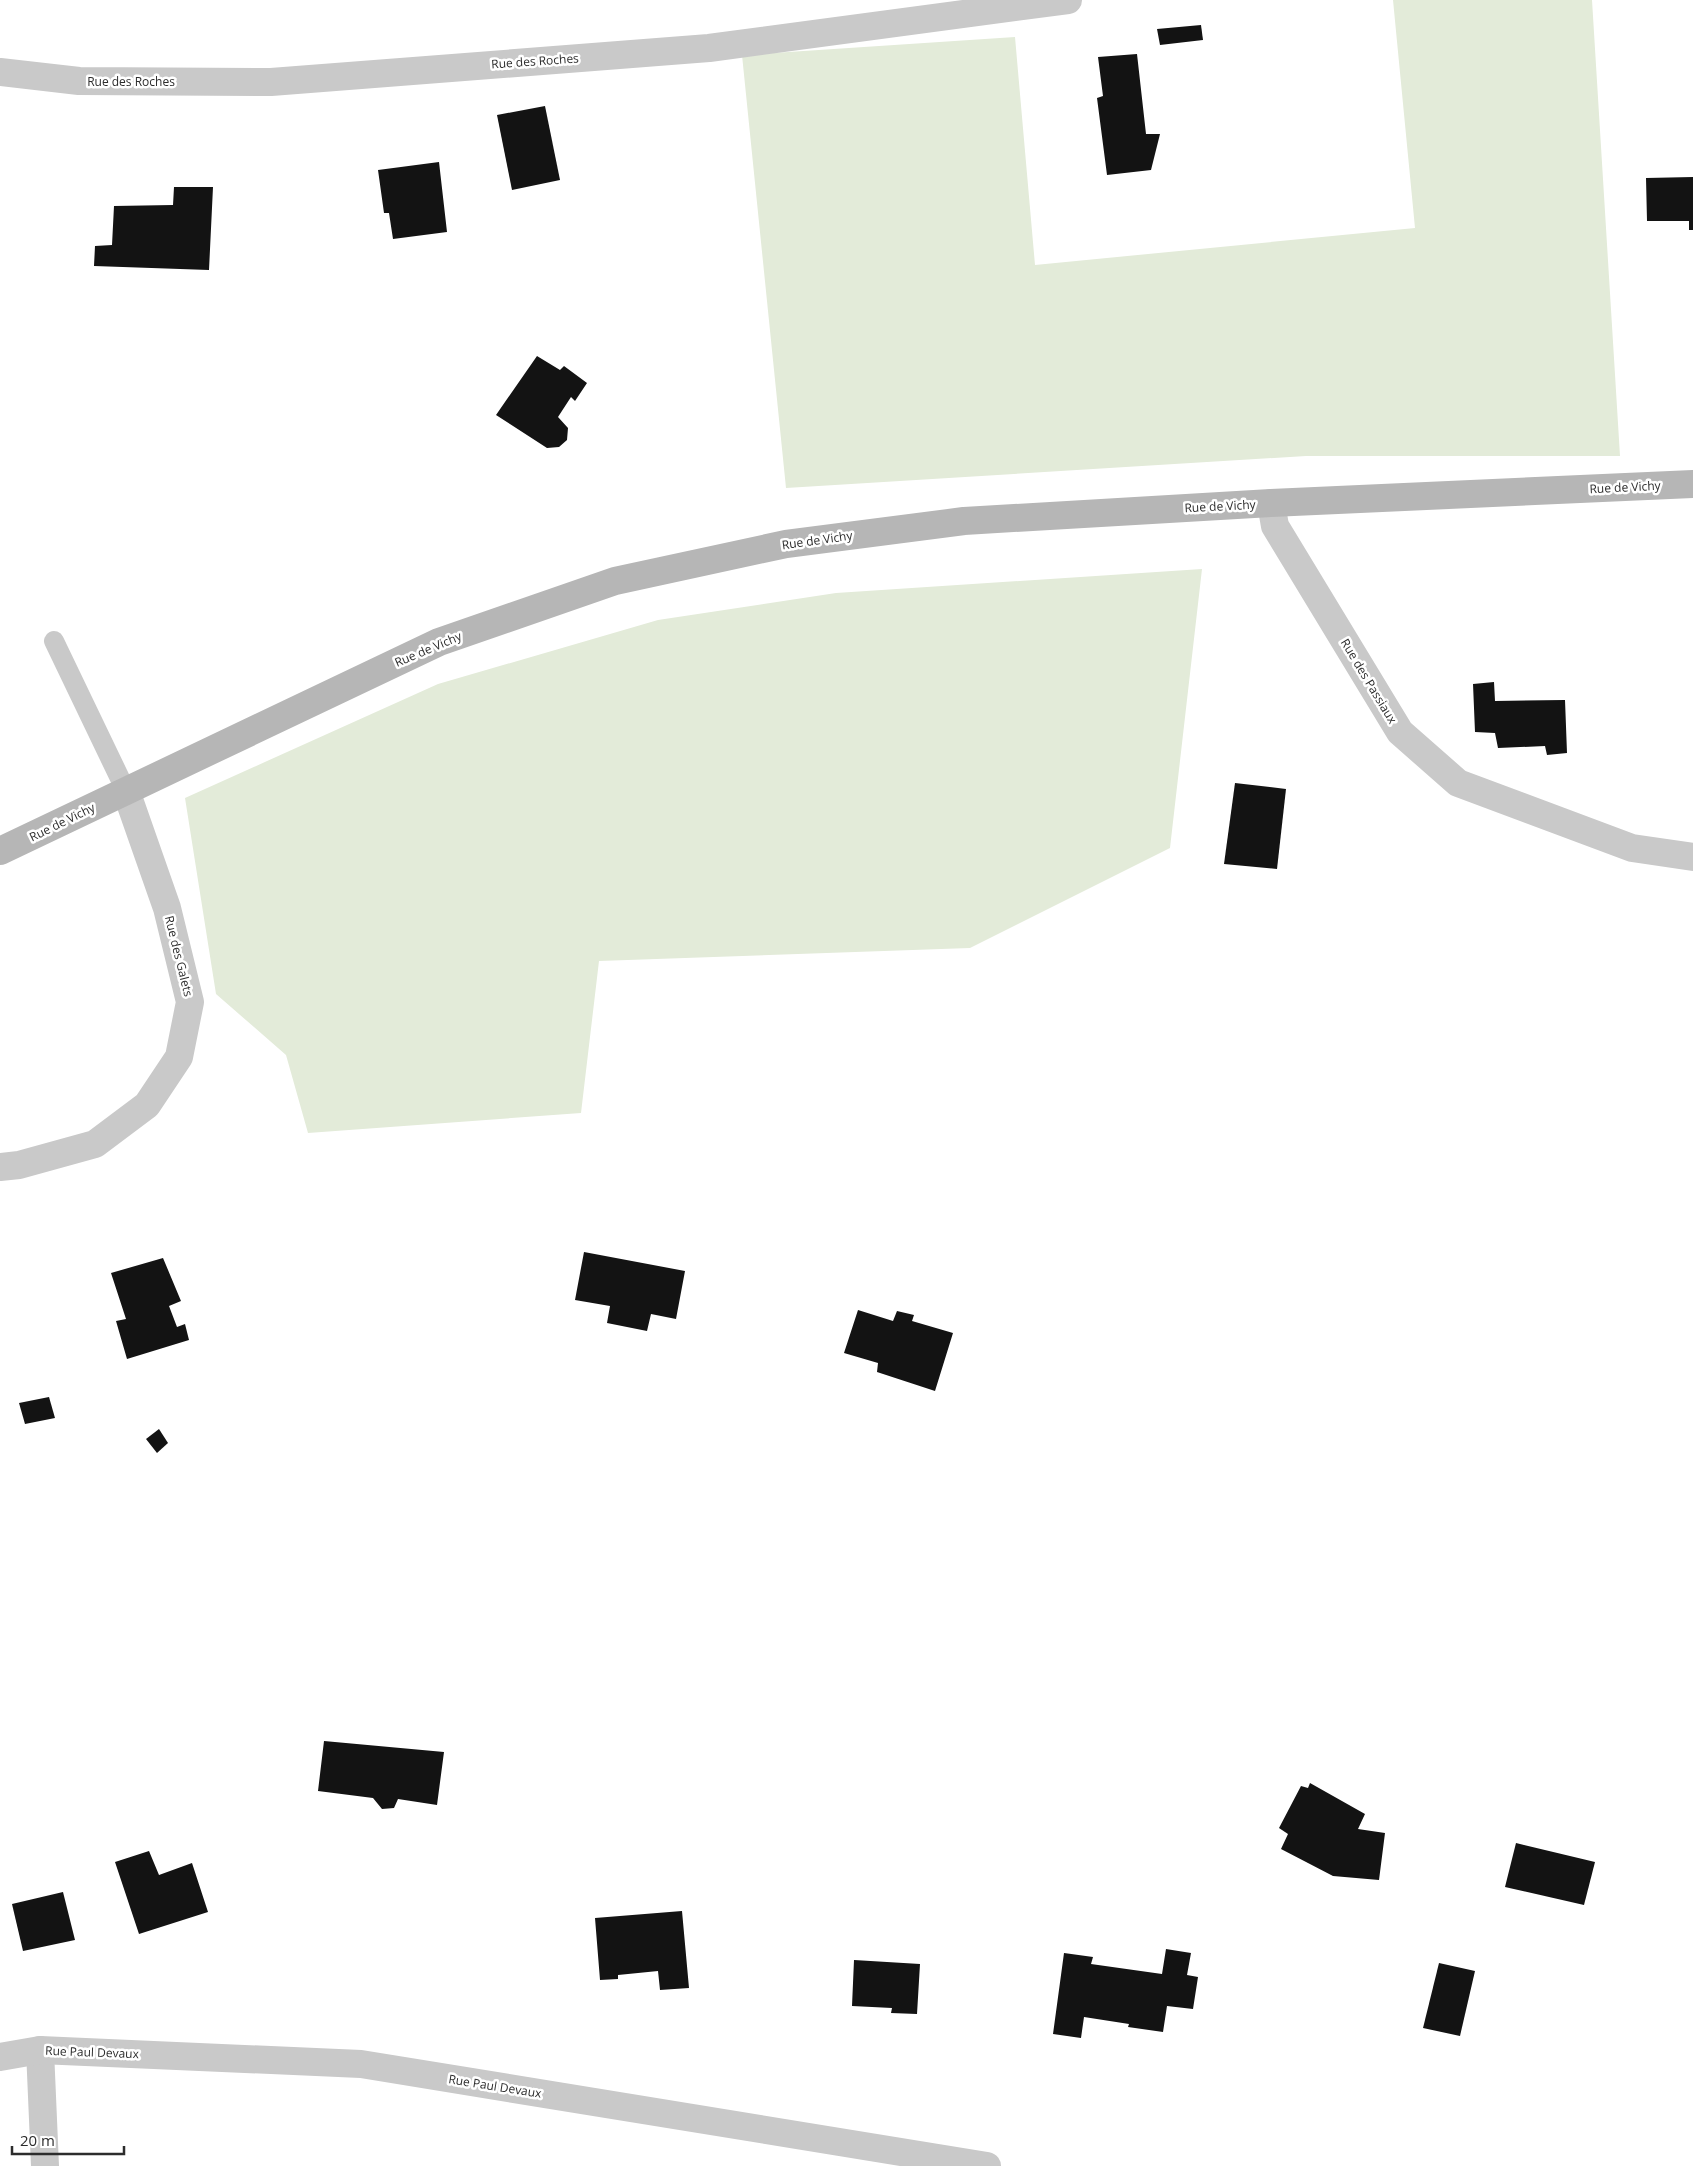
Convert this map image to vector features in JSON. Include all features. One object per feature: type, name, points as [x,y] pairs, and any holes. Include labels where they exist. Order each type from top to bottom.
[{"type":"street","name":"Rue des Roches","points":[[0,72],[79,81],[280,81],[709,48],[1068,0]]},
{"type":"street","name":"Rue de Vichy","points":[[0,851],[439,642],[615,580],[786,544],[964,521],[1693,484]]},
{"type":"street","name":"Rue des Passiaux","points":[[1270,504],[1275,526],[1400,732],[1458,783],[1632,848],[1693,857]]},
{"type":"street","name":"Rue des Galets","points":[[0,1167],[19,1165],[95,1144],[147,1105],[179,1057],[190,1002],[167,908],[126,791]]},
{"type":"street","name":"Rue Paul Devaux","points":[[0,2057],[40,2050],[361,2064],[987,2166]]},
{"type":"street","points":[[40,2050],[45,2166]]},
{"type":"lane","points":[[54,641],[126,791]]},
{"type":"green space","points":[[1393,0],[1592,0],[1620,456],[1306,456],[786,488],[742,55],[1015,37],[1035,265],[1415,228]]},
{"type":"green space","points":[[1202,569],[1170,848],[970,948],[599,961],[581,1113],[308,1133],[286,1055],[216,994],[185,798],[438,684],[658,620],[836,593]]},
{"type":"building","points":[[1201,25],[1203,40],[1160,45],[1157,29]]},
{"type":"building","points":[[1137,54],[1146,134],[1160,134],[1151,170],[1107,175],[1097,98],[1103,96],[1098,57]]},
{"type":"building","points":[[545,106],[560,180],[512,190],[497,115]]},
{"type":"building","points":[[439,162],[447,232],[393,239],[389,213],[384,213],[378,170]]},
{"type":"building","points":[[1693,177],[1693,230],[1689,230],[1689,221],[1647,221],[1646,178]]},
{"type":"building","points":[[174,187],[213,187],[209,270],[94,266],[95,246],[112,245],[114,206],[173,205]]},
{"type":"building","points":[[537,356],[560,370],[564,366],[587,383],[575,401],[571,397],[558,417],[568,428],[567,440],[559,447],[547,448],[496,415]]},
{"type":"building","points":[[1494,682],[1495,701],[1565,700],[1567,753],[1547,755],[1545,746],[1498,748],[1495,733],[1475,732],[1473,684]]},
{"type":"building","points":[[1235,783],[1286,789],[1277,869],[1224,864]]},
{"type":"building","points":[[584,1252],[685,1271],[676,1319],[651,1314],[647,1331],[607,1323],[610,1306],[575,1300]]},
{"type":"building","points":[[163,1258],[181,1301],[169,1306],[177,1327],[185,1324],[189,1340],[127,1359],[116,1321],[126,1319],[111,1273]]},
{"type":"building","points":[[858,1310],[893,1321],[897,1311],[914,1315],[912,1321],[953,1333],[935,1391],[877,1372],[878,1363],[844,1353]]},
{"type":"building","points":[[49,1397],[55,1418],[25,1424],[19,1403]]},
{"type":"building","points":[[159,1429],[168,1443],[157,1453],[146,1439]]},
{"type":"building","points":[[324,1741],[444,1752],[437,1805],[398,1799],[394,1808],[382,1809],[373,1798],[318,1791]]},
{"type":"building","points":[[1310,1783],[1365,1814],[1358,1829],[1385,1833],[1379,1880],[1333,1876],[1281,1849],[1288,1834],[1279,1828],[1301,1786],[1308,1788]]},
{"type":"building","points":[[1516,1843],[1595,1862],[1584,1905],[1505,1887]]},
{"type":"building","points":[[149,1851],[159,1875],[192,1863],[208,1912],[139,1934],[115,1862]]},
{"type":"building","points":[[63,1892],[75,1940],[23,1951],[12,1904]]},
{"type":"building","points":[[682,1911],[689,1988],[660,1990],[658,1971],[618,1975],[618,1979],[600,1980],[595,1918]]},
{"type":"building","points":[[1166,1949],[1191,1953],[1187,1975],[1198,1977],[1193,2009],[1167,2006],[1163,2032],[1128,2027],[1129,2024],[1084,2017],[1081,2038],[1053,2034],[1064,1953],[1093,1957],[1091,1964],[1162,1974]]},
{"type":"building","points":[[854,1960],[920,1964],[917,2014],[891,2013],[892,2008],[852,2006]]},
{"type":"building","points":[[1439,1963],[1475,1971],[1460,2036],[1423,2028]]}]
